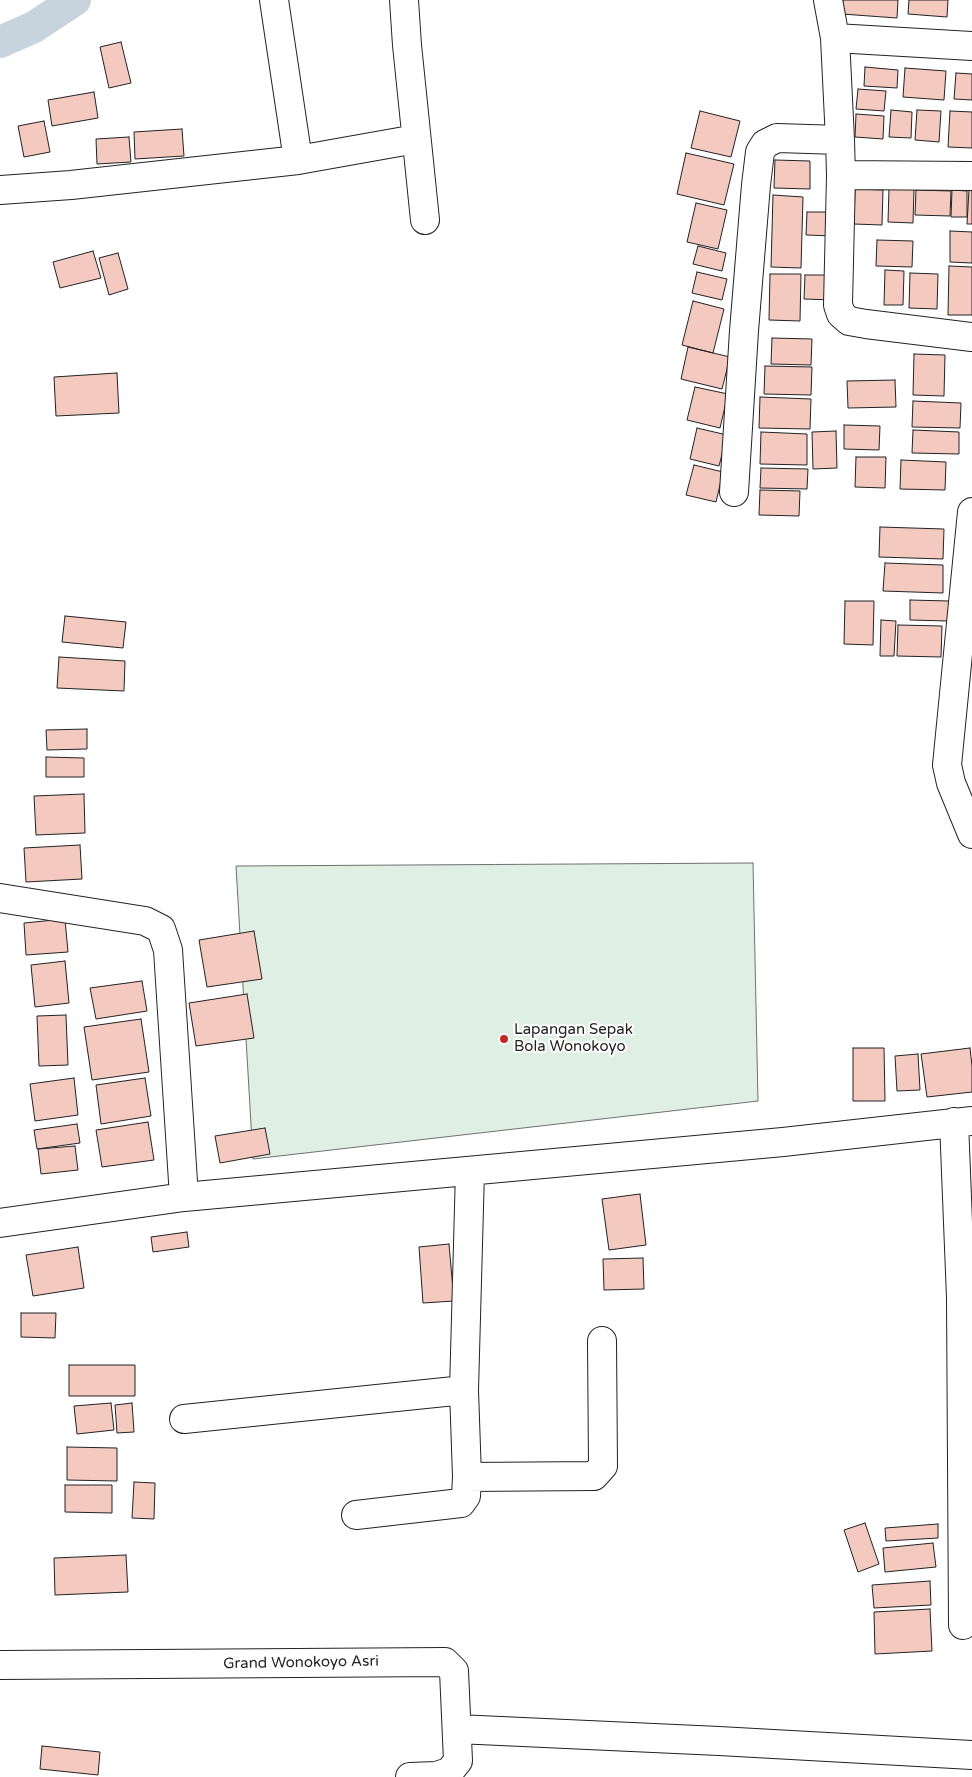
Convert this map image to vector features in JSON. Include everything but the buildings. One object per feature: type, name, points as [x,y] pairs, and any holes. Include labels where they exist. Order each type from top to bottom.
[{"type":"street","points":[[274,0],[298,160]]},
{"type":"street","points":[[404,0],[425,220]]},
{"type":"street","points":[[828,0],[835,38],[840,140],[838,305],[841,314],[849,321],[866,324],[972,337]]},
{"type":"street","points":[[835,38],[972,46]]},
{"type":"street","points":[[734,492],[744,331],[760,152],[766,144],[777,138],[840,140]]},
{"type":"street","points":[[0,190],[71,185],[298,160],[416,140]]},
{"type":"street","points":[[840,175],[972,176]]},
{"type":"street","points":[[972,512],[965,651],[947,765],[951,783],[972,834]]},
{"type":"street","points":[[0,898],[145,921],[161,929],[168,950],[184,1197]]},
{"type":"street","points":[[0,1223],[184,1197],[774,1142],[963,1122],[961,1298],[963,1624]]},
{"type":"street","points":[[356,1515],[461,1503],[466,1496],[464,1390],[470,1170]]},
{"type":"street","points":[[467,1477],[594,1476],[603,1466],[602,1341]]},
{"type":"street","points":[[184,1419],[464,1390]]},
{"type":"street","name":"Grand Wonokoyo Asri","points":[[0,1665],[445,1662],[454,1671],[458,1761],[449,1772],[436,1776],[412,1777]]},
{"type":"street","points":[[457,1729],[972,1755]]},
{"type":"green space","name":"Lapangan Sepak Bola Wonokoyo","points":[[753,863],[758,1101],[253,1159],[236,866]]},
{"type":"waterway","points":[[0,42],[34,27],[75,0]]},
{"type":"place","name":"Lapangan Sepak Bola Wonokoyo","points":[[504,1039]]}]
